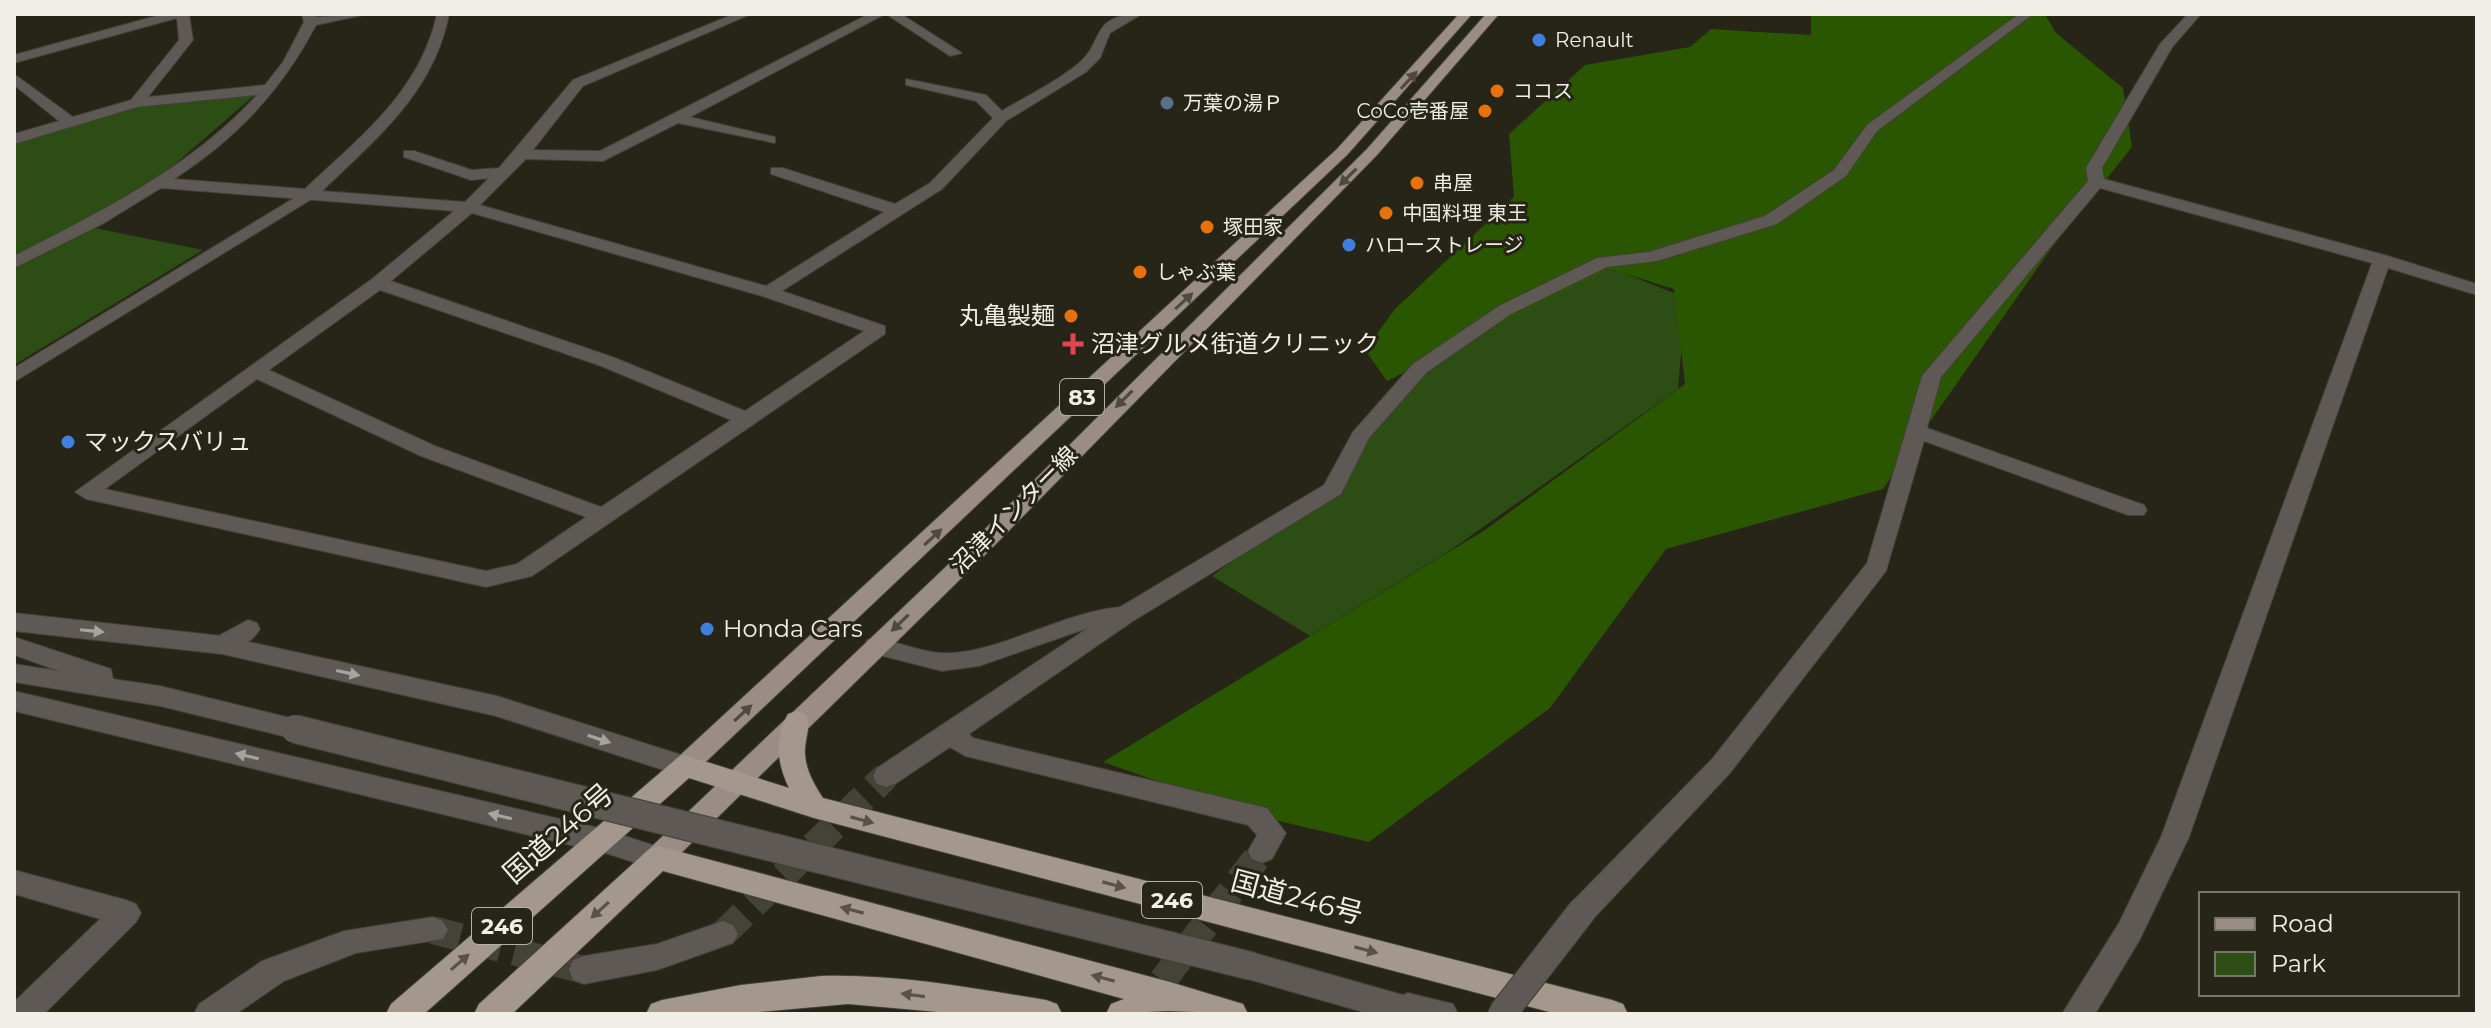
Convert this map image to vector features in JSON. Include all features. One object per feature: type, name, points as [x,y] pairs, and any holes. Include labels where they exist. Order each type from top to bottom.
[{"type":"highway","points":[[797,721],[789,742],[791,764],[814,807]]},
{"type":"highway","name":"246","points":[[685,766],[735,780]]},
{"type":"highway","name":"国道246号","points":[[402,1014],[685,766]]},
{"type":"highway","name":"国道246号","points":[[735,780],[814,807],[1612,1014]]},
{"type":"highway","name":"246","points":[[490,1014],[658,858]]},
{"type":"highway","points":[[658,858],[1232,1014]]},
{"type":"highway","points":[[662,1014],[727,1000],[829,990],[878,990],[1046,1014]]},
{"type":"highway","points":[[1122,1014],[1170,996]]},
{"type":"main road","name":"沼津インター線","points":[[685,766],[1331,162],[1466,14]]},
{"type":"main road","name":"沼津インター線","points":[[658,858],[735,780],[981,546],[1372,152],[1441,78],[1493,14]]},
{"type":"street","points":[[14,59],[180,14],[186,40],[136,103]]},
{"type":"street","points":[[14,263],[159,183],[240,119],[292,63],[310,18],[362,14]]},
{"type":"street","points":[[14,376],[309,194],[415,88],[440,39],[443,14]]},
{"type":"street","points":[[522,154],[603,156],[879,14]]},
{"type":"street","points":[[892,14],[955,53]]},
{"type":"street","points":[[768,292],[936,186],[1001,118],[1081,69],[1093,58],[1104,31],[1136,14]]},
{"type":"street","points":[[886,776],[1125,615],[1333,489],[1360,436],[1420,368],[1505,310],[1603,262],[1651,257],[1771,220],[1840,173],[1872,128],[2027,14]]},
{"type":"street","points":[[1502,1014],[1582,911],[1721,766],[1878,565],[1932,376],[2096,182],[2094,168],[2167,44],[2195,14]]},
{"type":"street","points":[[159,183],[469,207],[768,292],[878,330],[524,570],[486,579],[86,492],[378,283],[469,207],[522,154],[578,83],[731,16]]},
{"type":"street","points":[[14,78],[71,123]]},
{"type":"street","points":[[911,82],[981,98],[1001,118]]},
{"type":"street","points":[[14,139],[136,103],[270,89]]},
{"type":"street","points":[[676,118],[770,140]]},
{"type":"street","points":[[409,154],[471,175],[504,172]]},
{"type":"street","points":[[777,171],[896,210]]},
{"type":"street","points":[[2096,182],[2382,260],[2477,290]]},
{"type":"street","points":[[2078,1014],[2129,932],[2175,837],[2382,260]]},
{"type":"street","points":[[378,283],[608,362],[747,419]]},
{"type":"street","points":[[254,370],[428,451],[604,516]]},
{"type":"street","points":[[1918,432],[2136,510]]},
{"type":"street","points":[[876,646],[942,662],[966,659],[1091,618],[1125,615]]},
{"type":"street","points":[[14,622],[222,645],[497,706],[685,766]]},
{"type":"street","points":[[222,645],[248,629]]},
{"type":"street","points":[[14,646],[160,696]]},
{"type":"street","points":[[14,673],[160,696],[1251,966],[1420,1014]]},
{"type":"street","points":[[14,701],[603,841],[658,858]]},
{"type":"street","points":[[952,732],[965,746],[1257,816],[1272,833],[1262,851]]},
{"type":"street","points":[[14,882],[126,913],[23,1014]]},
{"type":"street","points":[[210,1014],[286,965],[355,940],[433,930]]},
{"type":"street","points":[[584,970],[657,957],[723,934]]},
{"type":"street","points":[[1371,1000],[1442,1014]]},
{"type":"green space","points":[[1811,14],[2045,14],[2056,33],[2123,88],[2132,147],[2050,250],[1883,489],[1666,549],[1550,708],[1369,842],[1257,816],[1103,762],[1485,530],[1685,384],[1674,289],[1610,269],[1387,381],[1365,350],[1395,309],[1514,197],[1509,134],[1585,65],[1690,47],[1711,29],[1811,35]]},
{"type":"green space","points":[[258,92],[152,184],[85,226],[203,250],[14,365],[14,143],[142,104]]},
{"type":"green space","points":[[1604,265],[1686,298],[1678,389],[1448,552],[1310,636],[1212,576],[1324,494],[1420,368]]},
{"type":"tunnel","points":[[723,934],[886,776]]},
{"type":"tunnel","points":[[1137,1014],[1262,851]]},
{"type":"tunnel","points":[[433,930],[584,970]]},
{"type":"place","name":"Renault","points":[[1539,40]]},
{"type":"place","name":"ココス","points":[[1497,91]]},
{"type":"place","name":"万葉の湯Ｐ","points":[[1167,103]]},
{"type":"place","name":"CoCo壱番屋","points":[[1485,111]]},
{"type":"place","name":"串屋","points":[[1417,183]]},
{"type":"place","name":"中国料理 東王","points":[[1386,213]]},
{"type":"place","name":"塚田家","points":[[1207,227]]},
{"type":"place","name":"ハローストレージ","points":[[1349,245]]},
{"type":"place","name":"しゃぶ葉","points":[[1140,272]]},
{"type":"place","name":"丸亀製麺","points":[[1071,316]]},
{"type":"place","name":"沼津グルメ街道クリニック","points":[[1073,344]]},
{"type":"place","name":"マックスバリュ","points":[[68,442]]},
{"type":"place","name":"Honda Cars","points":[[707,629]]}]
